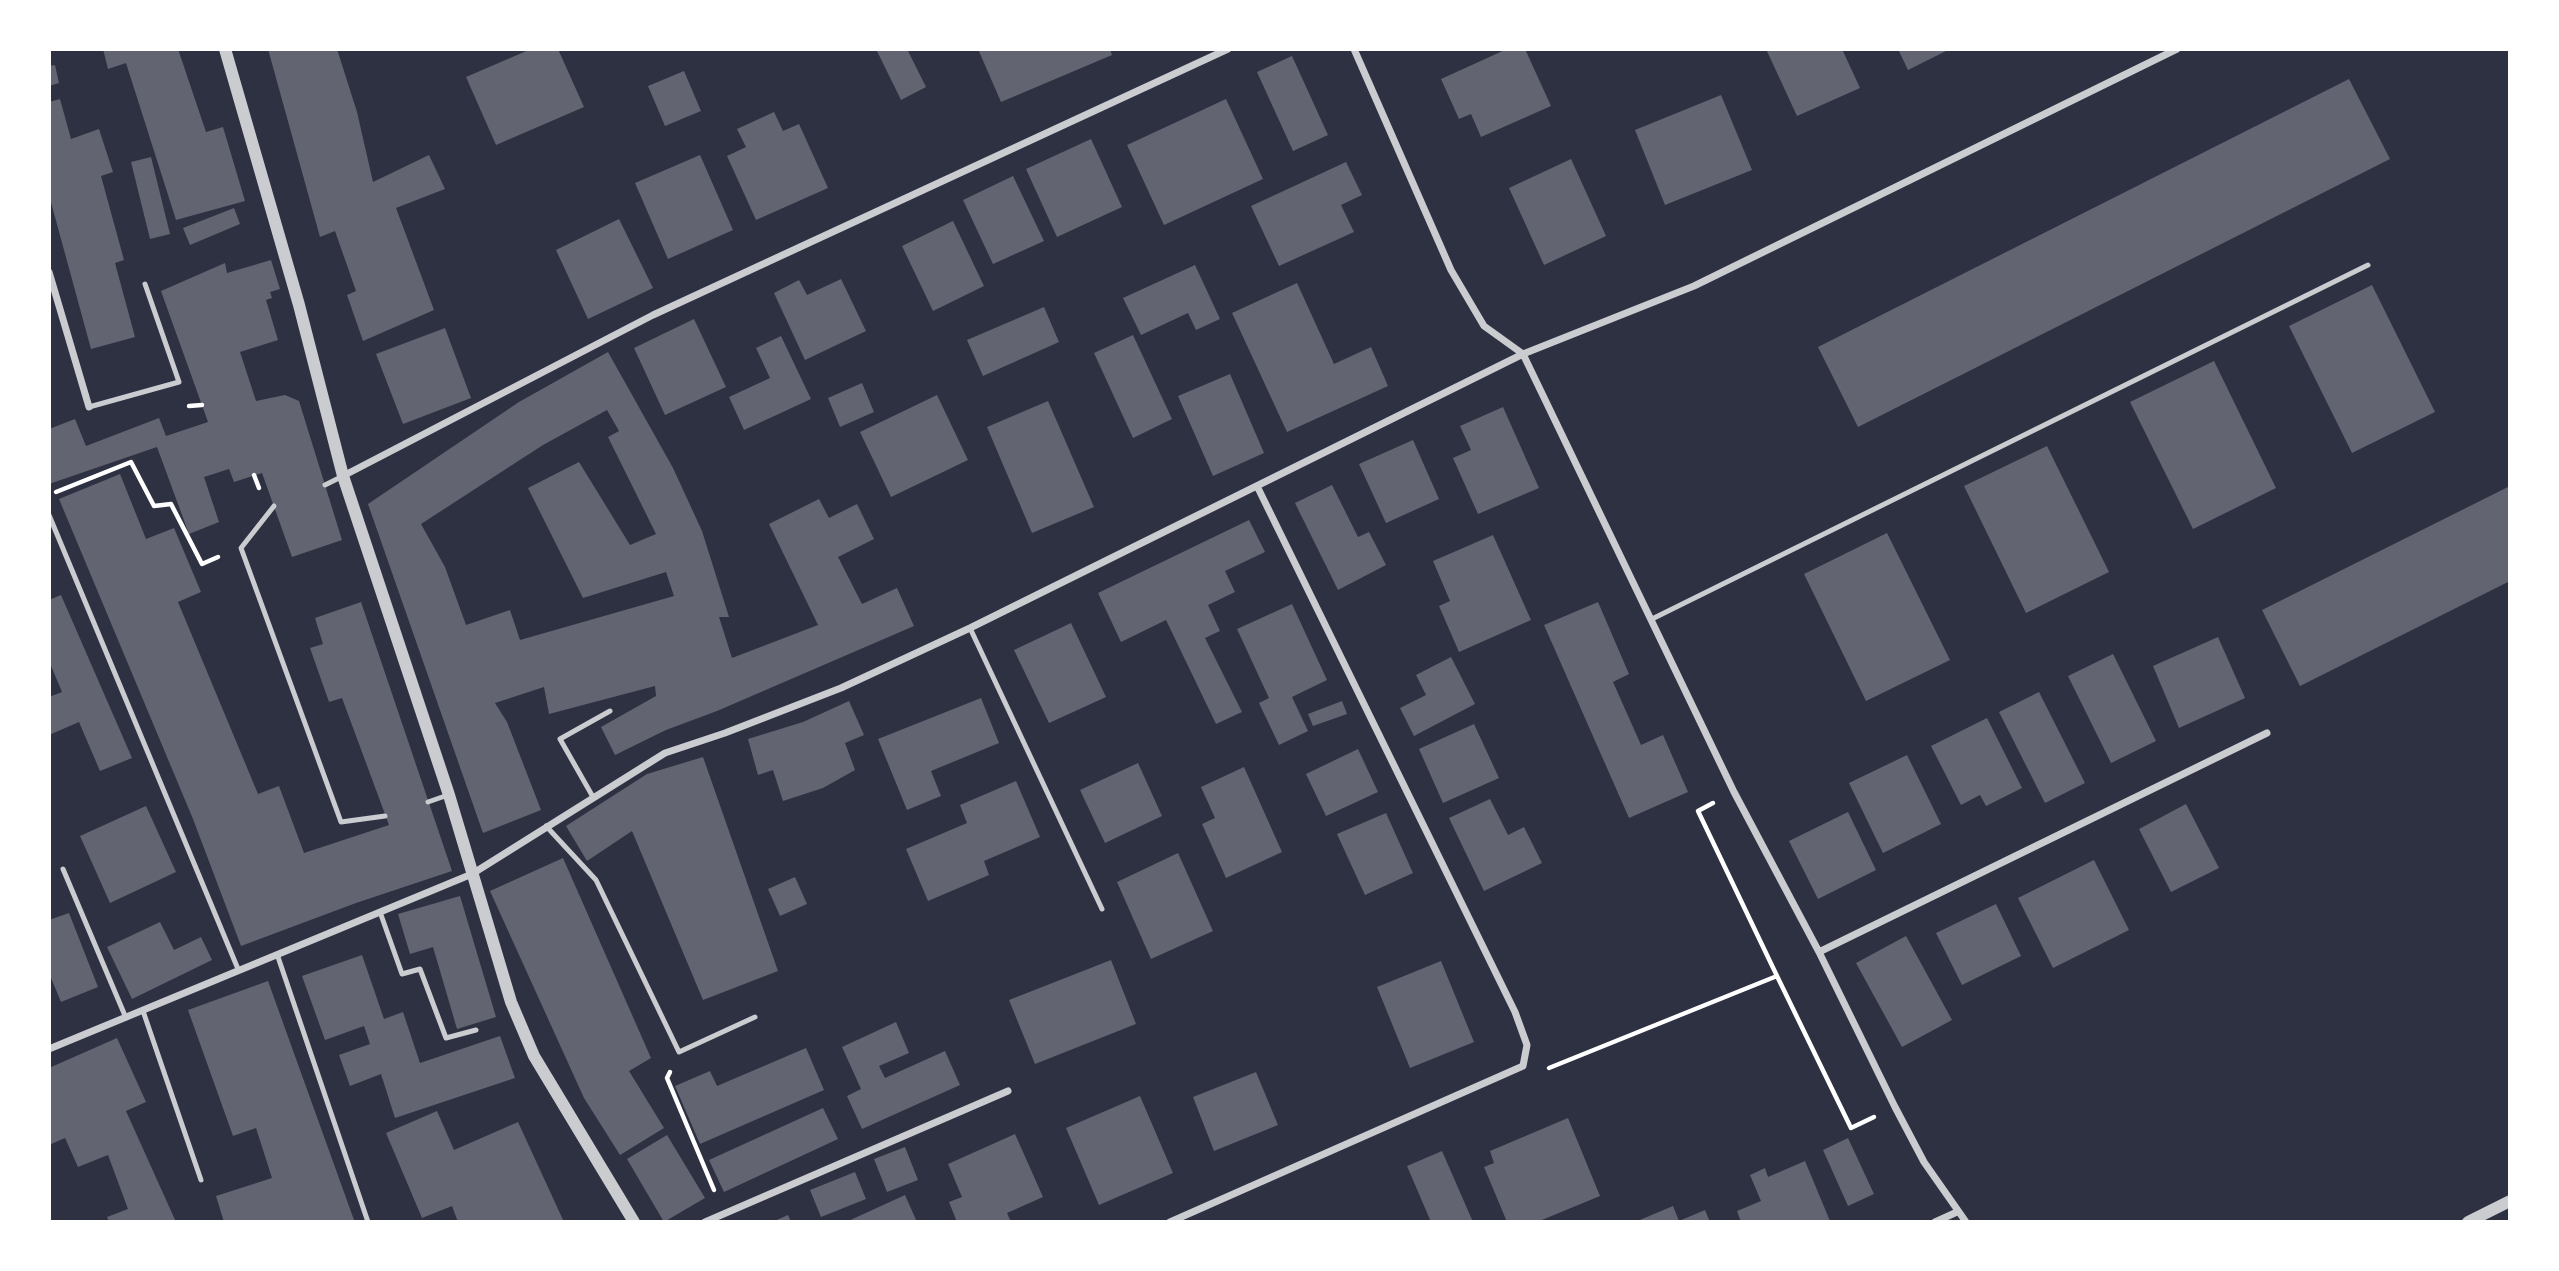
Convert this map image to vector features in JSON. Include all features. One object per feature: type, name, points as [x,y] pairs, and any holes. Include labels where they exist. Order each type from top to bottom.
[{"type":"street","points":[[225,49],[299,305],[344,476],[449,795],[511,1002],[534,1056],[634,1222]]},
{"type":"street","points":[[344,476],[653,315],[1228,49]]},
{"type":"street","points":[[1354,49],[1451,270],[1484,326],[1523,354],[1734,792],[1819,952],[1924,1162],[1966,1222]]},
{"type":"street","points":[[49,1049],[472,874],[665,753],[841,688],[970,628],[1523,354],[1694,286],[2177,49]]},
{"type":"street","points":[[49,272],[89,407]]},
{"type":"street","points":[[1170,1222],[1523,1066],[1527,1045],[1516,1012],[1257,486]]},
{"type":"street","points":[[1819,952],[2267,733]]},
{"type":"street","points":[[705,1222],[1008,1091]]},
{"type":"street","points":[[2468,1222],[2510,1201]]},
{"type":"street","points":[[1935,1222],[1957,1212]]},
{"type":"lane","points":[[1652,619],[2368,265]]},
{"type":"lane","points":[[89,407],[179,382],[145,284]]},
{"type":"lane","points":[[325,485],[344,476]]},
{"type":"lane","points":[[274,506],[241,548],[341,822],[385,816]]},
{"type":"lane","points":[[49,514],[238,969]]},
{"type":"lane","points":[[970,628],[1102,909]]},
{"type":"lane","points":[[593,797],[560,739],[611,711]]},
{"type":"lane","points":[[428,802],[449,795]]},
{"type":"lane","points":[[546,826],[596,880],[678,1052],[755,1017]]},
{"type":"lane","points":[[63,869],[126,1018]]},
{"type":"lane","points":[[380,912],[402,974],[420,969],[446,1038],[476,1030]]},
{"type":"lane","points":[[277,954],[368,1222]]},
{"type":"lane","points":[[143,1011],[201,1180]]},
{"type":"path","points":[[49,495],[131,462],[154,506],[171,504],[202,564],[241,548]]},
{"type":"path","points":[[1734,792],[1698,811],[1851,1128],[1895,1107]]},
{"type":"path","points":[[1523,1066],[1554,1069],[1777,976]]},
{"type":"path","points":[[678,1052],[667,1078],[724,1214]]},
{"type":"building","points":[[103,49],[178,49],[206,132],[223,127],[245,201],[176,220],[126,63],[108,69]]},
{"type":"building","points":[[268,49],[337,49],[357,112],[373,182],[429,155],[445,189],[396,208],[434,310],[363,341],[347,295],[356,291],[335,231],[320,237]]},
{"type":"building","points":[[531,49],[558,49],[584,107],[496,145],[466,77]]},
{"type":"building","points":[[876,49],[907,49],[926,87],[901,100]]},
{"type":"building","points":[[978,49],[1110,49],[1112,55],[1001,102]]},
{"type":"building","points":[[1507,49],[1525,49],[1551,106],[1481,137],[1471,114],[1459,119],[1441,79]]},
{"type":"building","points":[[1766,49],[1842,49],[1860,88],[1797,116]]},
{"type":"building","points":[[1898,49],[1950,49],[1908,70]]},
{"type":"building","points":[[1292,56],[1328,135],[1293,151],[1257,72]]},
{"type":"building","points":[[55,65],[59,83],[49,86],[49,66]]},
{"type":"building","points":[[684,71],[701,111],[665,126],[648,86]]},
{"type":"building","points":[[2349,79],[2390,159],[1858,427],[1818,347]]},
{"type":"building","points":[[1721,95],[1752,170],[1665,205],[1635,130]]},
{"type":"building","points":[[60,99],[71,139],[99,129],[113,172],[101,176],[124,260],[115,263],[135,337],[91,349],[49,195],[49,102]]},
{"type":"building","points":[[1226,99],[1263,179],[1164,225],[1127,145]]},
{"type":"building","points":[[774,112],[783,131],[799,124],[828,188],[756,220],[727,156],[746,147],[737,129]]},
{"type":"building","points":[[1091,139],[1122,207],[1057,237],[1026,169]]},
{"type":"building","points":[[700,155],[733,230],[668,259],[635,183]]},
{"type":"building","points":[[151,157],[170,234],[150,239],[131,162]]},
{"type":"building","points":[[1571,159],[1606,236],[1544,265],[1509,188]]},
{"type":"building","points":[[1346,162],[1362,195],[1341,205],[1354,232],[1279,266],[1251,206]]},
{"type":"building","points":[[1013,176],[1044,241],[993,264],[963,200]]},
{"type":"building","points":[[234,208],[240,224],[190,245],[183,228]]},
{"type":"building","points":[[619,219],[653,288],[588,319],[556,250]]},
{"type":"building","points":[[953,221],[984,286],[933,311],[902,246]]},
{"type":"building","points":[[271,260],[280,289],[270,292],[272,298],[266,300],[278,340],[240,352],[256,401],[285,395],[299,401],[342,540],[292,557],[262,473],[234,482],[229,469],[204,477],[219,522],[189,534],[157,447],[49,484],[49,429],[75,419],[86,446],[159,418],[166,436],[208,422],[161,291],[225,263],[227,273]]},
{"type":"building","points":[[1195,265],[1220,319],[1196,330],[1188,313],[1141,335],[1123,298]]},
{"type":"building","points":[[841,279],[866,331],[805,360],[774,293],[799,280],[807,295]]},
{"type":"building","points":[[1297,283],[1334,364],[1371,347],[1388,386],[1287,432],[1232,313]]},
{"type":"building","points":[[2372,285],[2435,412],[2352,453],[2289,326]]},
{"type":"building","points":[[1044,307],[1059,342],[983,376],[967,340]]},
{"type":"building","points":[[694,319],[726,387],[665,415],[634,348]]},
{"type":"building","points":[[445,328],[471,398],[403,424],[376,354]]},
{"type":"building","points":[[1133,335],[1172,419],[1133,438],[1094,353]]},
{"type":"building","points":[[781,336],[811,399],[744,430],[729,397],[770,378],[756,348]]},
{"type":"building","points":[[608,352],[673,468],[702,531],[729,617],[719,617],[732,658],[818,625],[769,524],[819,499],[829,518],[857,504],[874,539],[838,557],[862,604],[897,588],[914,626],[717,711],[666,730],[615,755],[601,727],[656,696],[655,686],[549,714],[544,687],[495,703],[507,722],[541,810],[483,833],[368,504],[519,402]],"holes":[[[607,410],[619,431],[608,437],[656,534],[630,545],[579,462],[528,488],[583,598],[666,572],[674,596],[520,640],[510,610],[466,625],[445,567],[421,524],[543,445]]]},
{"type":"building","points":[[2214,361],[2276,488],[2193,529],[2130,402]]},
{"type":"building","points":[[1230,374],[1264,453],[1213,476],[1178,396]]},
{"type":"building","points":[[862,383],[874,412],[840,427],[828,398]]},
{"type":"building","points":[[937,395],[968,460],[891,497],[860,432]]},
{"type":"building","points":[[1048,401],[1094,507],[1032,533],[987,427]]},
{"type":"building","points":[[1503,407],[1539,488],[1478,514],[1453,458],[1471,450],[1460,426]]},
{"type":"building","points":[[1413,440],[1439,499],[1386,523],[1359,464]]},
{"type":"building","points":[[2047,446],[2109,572],[2026,613],[1964,486]]},
{"type":"building","points":[[120,474],[146,539],[174,528],[201,592],[178,602],[258,794],[279,786],[304,853],[389,825],[342,698],[329,702],[310,648],[323,644],[315,618],[361,602],[452,871],[241,946],[193,819],[59,499]]},
{"type":"building","points":[[1332,485],[1358,537],[1369,532],[1386,565],[1338,590],[1295,503]]},
{"type":"building","points":[[2510,486],[2510,581],[2300,686],[2262,610]]},
{"type":"building","points":[[1249,520],[1265,552],[1225,571],[1235,592],[1208,605],[1220,631],[1205,638],[1242,712],[1216,724],[1166,620],[1121,642],[1098,593]]},
{"type":"building","points":[[1887,533],[1950,660],[1866,701],[1804,574]]},
{"type":"building","points":[[1493,535],[1531,620],[1459,652],[1439,606],[1450,601],[1433,561]]},
{"type":"building","points":[[61,595],[132,758],[100,771],[79,722],[49,735],[49,697],[62,692],[49,661],[49,600]]},
{"type":"building","points":[[1598,602],[1629,674],[1613,682],[1641,745],[1663,735],[1688,792],[1629,818],[1544,625]]},
{"type":"building","points":[[1292,604],[1327,680],[1292,697],[1308,731],[1279,745],[1259,703],[1269,698],[1237,629]]},
{"type":"building","points":[[1071,623],[1106,697],[1049,723],[1014,650]]},
{"type":"building","points":[[2218,637],[2245,698],[2179,728],[2153,666]]},
{"type":"building","points":[[2113,654],[2156,741],[2111,763],[2068,676]]},
{"type":"building","points":[[1451,657],[1475,704],[1414,736],[1400,708],[1426,695],[1416,675]]},
{"type":"building","points":[[2039,692],[2085,783],[2045,803],[1999,712]]},
{"type":"building","points":[[981,698],[999,743],[931,771],[941,796],[907,810],[878,739]]},
{"type":"building","points":[[849,701],[864,735],[845,743],[855,770],[823,788],[783,801],[773,770],[758,775],[748,739],[803,722]]},
{"type":"building","points":[[1342,701],[1347,714],[1313,726],[1308,714]]},
{"type":"building","points":[[1987,718],[2022,788],[1986,806],[1980,795],[1961,805],[1931,746]]},
{"type":"building","points":[[1474,724],[1499,778],[1443,803],[1419,749]]},
{"type":"building","points":[[1358,749],[1378,792],[1326,816],[1306,774]]},
{"type":"building","points":[[1907,755],[1941,824],[1883,853],[1849,783]]},
{"type":"building","points":[[703,757],[778,971],[703,1000],[632,831],[587,861],[566,826],[647,774]]},
{"type":"building","points":[[1138,763],[1162,816],[1105,843],[1080,790]]},
{"type":"building","points":[[1244,767],[1282,852],[1226,878],[1202,824],[1215,818],[1201,787]]},
{"type":"building","points":[[1016,781],[1040,837],[984,861],[989,875],[928,901],[906,849],[967,823],[960,805]]},
{"type":"building","points":[[1490,799],[1508,835],[1524,827],[1542,863],[1484,891],[1449,818]]},
{"type":"building","points":[[2186,804],[2219,868],[2171,892],[2139,829]]},
{"type":"building","points":[[146,806],[176,872],[110,903],[80,836]]},
{"type":"building","points":[[1848,812],[1876,870],[1818,899],[1789,841]]},
{"type":"building","points":[[1386,813],[1413,873],[1365,895],[1337,834]]},
{"type":"building","points":[[1178,853],[1213,931],[1151,959],[1117,882]]},
{"type":"building","points":[[563,858],[651,1058],[629,1071],[664,1128],[620,1155],[584,1098],[490,891]]},
{"type":"building","points":[[2094,860],[2129,930],[2053,968],[2018,898]]},
{"type":"building","points":[[795,877],[807,904],[780,916],[768,889]]},
{"type":"building","points":[[460,896],[496,1017],[457,1029],[433,947],[410,954],[398,914]]},
{"type":"building","points":[[1996,904],[2021,956],[1962,985],[1936,933]]},
{"type":"building","points":[[69,913],[98,987],[61,1002],[49,973],[49,920]]},
{"type":"building","points":[[160,922],[174,950],[201,937],[212,960],[132,999],[107,947]]},
{"type":"building","points":[[1906,936],[1952,1020],[1902,1047],[1856,963]]},
{"type":"building","points":[[362,955],[384,1019],[403,1012],[420,1063],[500,1036],[515,1078],[395,1118],[381,1074],[350,1086],[339,1055],[370,1044],[364,1026],[325,1040],[302,976]]},
{"type":"building","points":[[1111,960],[1136,1024],[1035,1064],[1009,1000]]},
{"type":"building","points":[[1441,961],[1474,1042],[1410,1068],[1377,987]]},
{"type":"building","points":[[268,981],[354,1220],[350,1222],[224,1222],[216,1196],[272,1178],[256,1128],[233,1136],[188,1010]]},
{"type":"building","points":[[896,1022],[909,1053],[879,1066],[885,1078],[945,1051],[960,1085],[862,1129],[847,1096],[861,1089],[842,1047]]},
{"type":"building","points":[[117,1038],[146,1102],[126,1111],[176,1222],[109,1222],[107,1217],[128,1209],[108,1155],[78,1167],[65,1138],[49,1145],[49,1068]]},
{"type":"building","points":[[806,1048],[824,1090],[700,1144],[675,1086],[710,1071],[717,1086]]},
{"type":"building","points":[[1256,1072],[1278,1125],[1214,1151],[1193,1097]]},
{"type":"building","points":[[1140,1096],[1173,1173],[1099,1205],[1066,1128]]},
{"type":"building","points":[[823,1108],[838,1139],[724,1192],[709,1160]]},
{"type":"building","points":[[437,1111],[454,1150],[518,1122],[564,1222],[458,1222],[452,1206],[422,1218],[386,1133]]},
{"type":"building","points":[[1568,1118],[1600,1196],[1537,1222],[1507,1222],[1484,1167],[1494,1163],[1490,1151]]},
{"type":"building","points":[[1015,1134],[1043,1197],[1007,1213],[1011,1222],[957,1222],[949,1202],[962,1197],[948,1164]]},
{"type":"building","points":[[667,1135],[705,1198],[664,1222],[627,1159]]},
{"type":"building","points":[[1848,1138],[1874,1194],[1848,1206],[1823,1150]]},
{"type":"building","points":[[905,1147],[918,1180],[887,1192],[874,1159]]},
{"type":"building","points":[[1442,1151],[1473,1222],[1431,1222],[1407,1166]]},
{"type":"building","points":[[1805,1161],[1830,1221],[1741,1222],[1737,1211],[1761,1201],[1750,1175],[1765,1168],[1768,1177]]},
{"type":"building","points":[[855,1172],[866,1199],[821,1217],[810,1190]]},
{"type":"building","points":[[905,1195],[917,1222],[846,1222]]},
{"type":"building","points":[[1673,1206],[1679,1221],[1705,1210],[1710,1222],[1635,1222]]},
{"type":"building","points":[[788,1215],[791,1222],[772,1222]]}]
